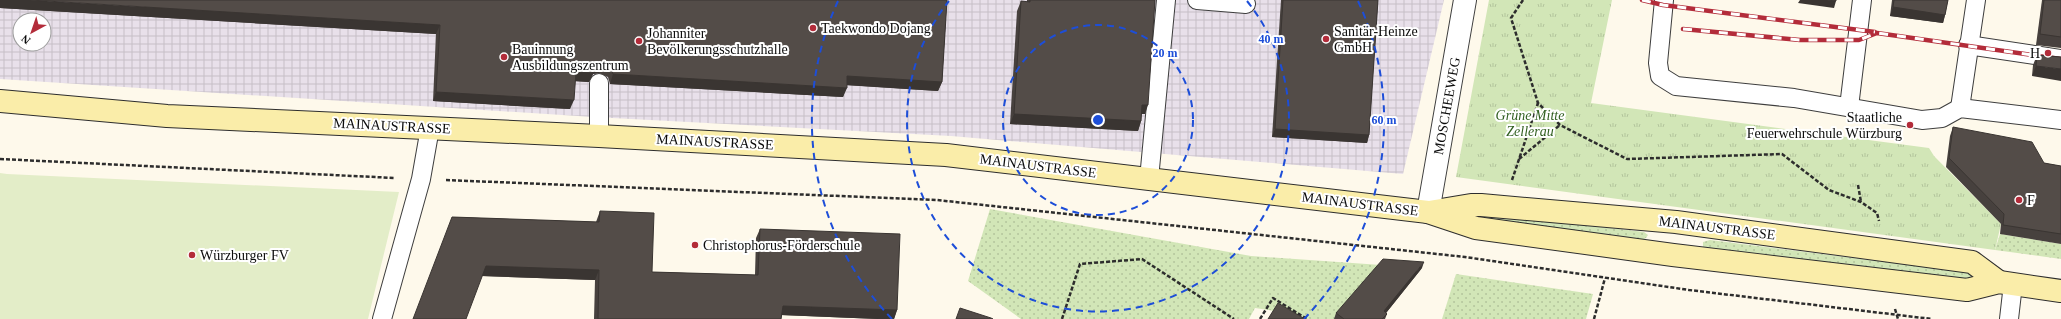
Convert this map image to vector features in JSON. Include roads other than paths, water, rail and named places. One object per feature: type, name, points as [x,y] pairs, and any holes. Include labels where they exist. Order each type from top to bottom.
[{"type":"main road","name":"MAINAUSTRASSE","points":[[0,101],[167,116],[600,136],[946,155],[1428,212],[1476,228],[1674,255],[1967,290],[2006,283],[2061,291]]},
{"type":"main road","name":"MAINAUSTRASSE","points":[[1428,212],[1471,205],[1676,222],[1972,262],[2006,283]]},
{"type":"street","name":"MOSCHEEWEG","points":[[1428,212],[1465,0]]},
{"type":"lane","points":[[1149,179],[1166,0]]},
{"type":"lane","points":[[1197,0],[1246,4]]},
{"type":"lane","points":[[1664,0],[1658,63],[1660,76],[1676,86],[1794,98],[1922,120],[1942,118],[1960,108],[2061,120]]},
{"type":"lane","points":[[1848,107],[1862,0]]},
{"type":"lane","points":[[1960,108],[1968,45],[1976,0]]},
{"type":"lane","points":[[1968,45],[2061,59]]},
{"type":"lane","points":[[599,83],[600,136]]},
{"type":"lane","points":[[382,319],[421,179],[430,128]]},
{"type":"lane","points":[[2006,283],[2008,319]]},
{"type":"railway","points":[[1642,0],[1663,5],[1875,32]]},
{"type":"railway","points":[[1683,29],[1800,40],[1859,40],[1877,33],[2061,59]]},
{"type":"place","name":"Taekwondo Dojang","points":[[813,28]]},
{"type":"place","name":"Sanitär-Heinze GmbH","points":[[1326,39]]},
{"type":"place","name":"Johanniter Bevölkerungsschutzhalle","points":[[639,41]]},
{"type":"place","name":"H","points":[[2048,53]]},
{"type":"place","name":"Bauinnung Ausbildungszentrum","points":[[504,57]]},
{"type":"place","name":"Staatliche Feuerwehrschule Würzburg","points":[[1910,125]]},
{"type":"place","name":"F","points":[[2019,200]]},
{"type":"place","name":"Christophorus-Förderschule","points":[[695,245]]},
{"type":"place","name":"Würzburger FV","points":[[192,255]]},
{"type":"park label","name":"Grüne Mitte Zellerau","points":[[1530,124]]}]
